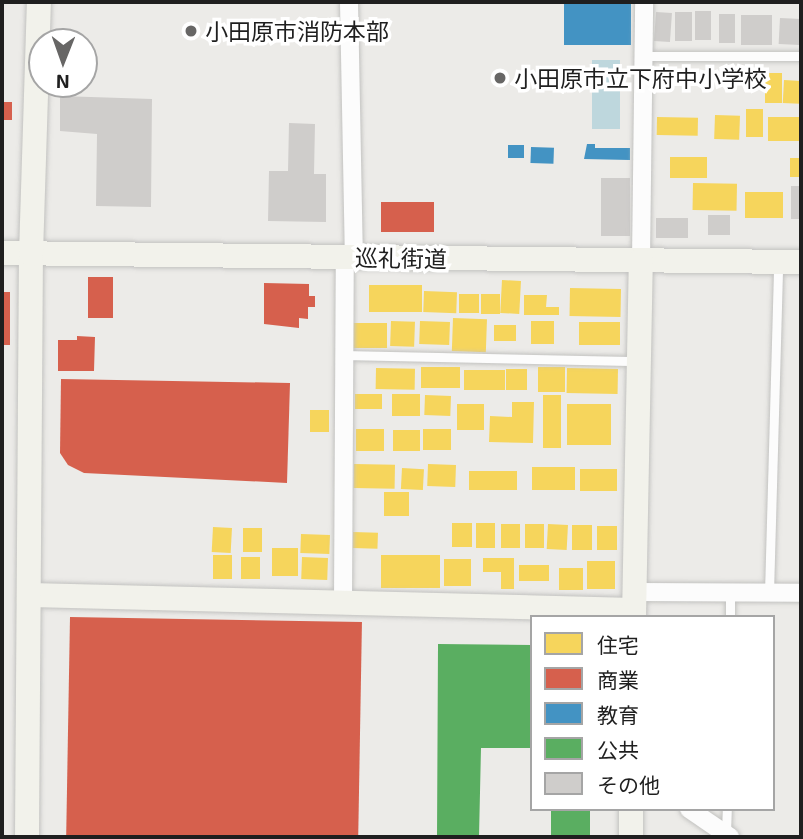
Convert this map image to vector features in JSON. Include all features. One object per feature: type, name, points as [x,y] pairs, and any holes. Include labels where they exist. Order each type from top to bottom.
[{"type":"street","points":[[27,837],[31,254],[38,2]]},
{"type":"street","points":[[343,602],[350,257],[349,2]]},
{"type":"street","points":[[634,606],[644,2]]},
{"type":"street","name":"巡礼街道","points":[[2,253],[790,262]]},
{"type":"street","points":[[30,595],[634,606],[730,593],[801,593]]},
{"type":"street","points":[[631,811],[631,837]]},
{"type":"street","points":[[692,811],[728,836]]},
{"type":"lane","points":[[644,56],[801,56]]},
{"type":"lane","points":[[769,593],[790,262]]},
{"type":"lane","points":[[347,355],[637,361]]},
{"type":"lane","points":[[730,593],[730,615]]},
{"type":"lane","points":[[727,811],[728,836]]},
{"type":"water","points":[[592,60],[620,60],[620,129],[592,129]]},
{"type":"building: 住宅","points":[[765,73],[782,73],[782,103],[765,103]]},
{"type":"building: 住宅","points":[[784,80],[801,81],[800,104],[783,103]]},
{"type":"building: 住宅","points":[[746,109],[763,109],[763,137],[746,137]]},
{"type":"building: 住宅","points":[[715,115],[740,116],[739,140],[714,139]]},
{"type":"building: 住宅","points":[[657,117],[698,118],[698,136],[657,135]]},
{"type":"building: 住宅","points":[[768,117],[801,117],[801,141],[768,141]]},
{"type":"building: 住宅","points":[[670,157],[707,157],[707,178],[670,178]]},
{"type":"building: 住宅","points":[[790,158],[801,158],[801,177],[790,177]]},
{"type":"building: 住宅","points":[[693,183],[737,184],[737,211],[693,210]]},
{"type":"building: 住宅","points":[[745,192],[783,192],[783,218],[745,218]]},
{"type":"building: 住宅","points":[[502,280],[521,281],[519,314],[500,313]]},
{"type":"building: 住宅","points":[[369,285],[422,285],[422,312],[369,312]]},
{"type":"building: 住宅","points":[[570,288],[621,289],[621,317],[570,316]]},
{"type":"building: 住宅","points":[[424,291],[457,292],[456,313],[423,312]]},
{"type":"building: 住宅","points":[[459,294],[479,294],[479,313],[459,313]]},
{"type":"building: 住宅","points":[[481,294],[500,294],[500,314],[481,314]]},
{"type":"building: 住宅","points":[[524,295],[547,295],[546,307],[559,307],[559,315],[524,315]]},
{"type":"building: 住宅","points":[[453,318],[487,319],[486,352],[452,351]]},
{"type":"building: 住宅","points":[[391,321],[415,322],[414,347],[390,346]]},
{"type":"building: 住宅","points":[[420,321],[450,322],[449,345],[419,344]]},
{"type":"building: 住宅","points":[[531,321],[554,321],[554,344],[531,344]]},
{"type":"building: 住宅","points":[[579,322],[620,322],[620,345],[579,345]]},
{"type":"building: 住宅","points":[[353,323],[387,323],[387,348],[353,348]]},
{"type":"building: 住宅","points":[[494,325],[516,325],[516,341],[494,341]]},
{"type":"building: 住宅","points":[[421,367],[460,367],[460,388],[421,388]]},
{"type":"building: 住宅","points":[[538,367],[565,367],[565,392],[538,392]]},
{"type":"building: 住宅","points":[[376,368],[415,369],[415,390],[376,389]]},
{"type":"building: 住宅","points":[[567,368],[618,369],[618,394],[567,393]]},
{"type":"building: 住宅","points":[[506,369],[527,369],[527,390],[506,390]]},
{"type":"building: 住宅","points":[[464,370],[505,370],[505,390],[464,390]]},
{"type":"building: 住宅","points":[[355,394],[382,394],[382,409],[355,409]]},
{"type":"building: 住宅","points":[[392,394],[420,394],[420,416],[392,416]]},
{"type":"building: 住宅","points":[[425,395],[451,396],[450,416],[424,415]]},
{"type":"building: 住宅","points":[[543,395],[561,395],[561,448],[543,448]]},
{"type":"building: 住宅","points":[[512,402],[534,402],[533,443],[489,442],[490,416],[512,417]]},
{"type":"building: 住宅","points":[[457,404],[484,404],[484,430],[457,430]]},
{"type":"building: 住宅","points":[[567,404],[611,404],[611,445],[567,445]]},
{"type":"building: 住宅","points":[[310,410],[329,410],[329,432],[310,432]]},
{"type":"building: 住宅","points":[[356,429],[384,429],[384,451],[356,451]]},
{"type":"building: 住宅","points":[[423,429],[451,429],[451,450],[423,450]]},
{"type":"building: 住宅","points":[[393,430],[420,430],[420,451],[393,451]]},
{"type":"building: 住宅","points":[[354,464],[395,465],[395,489],[354,488]]},
{"type":"building: 住宅","points":[[428,464],[456,465],[455,487],[427,486]]},
{"type":"building: 住宅","points":[[532,467],[575,467],[575,490],[532,490]]},
{"type":"building: 住宅","points":[[402,468],[424,469],[423,490],[401,489]]},
{"type":"building: 住宅","points":[[580,469],[617,469],[617,491],[580,491]]},
{"type":"building: 住宅","points":[[469,471],[517,471],[517,490],[469,490]]},
{"type":"building: 住宅","points":[[384,492],[409,492],[409,516],[384,516]]},
{"type":"building: 住宅","points":[[452,523],[472,523],[472,547],[452,547]]},
{"type":"building: 住宅","points":[[476,523],[495,523],[495,548],[476,548]]},
{"type":"building: 住宅","points":[[501,524],[520,524],[520,548],[501,548]]},
{"type":"building: 住宅","points":[[525,524],[544,524],[544,548],[525,548]]},
{"type":"building: 住宅","points":[[548,524],[568,525],[567,550],[547,549]]},
{"type":"building: 住宅","points":[[572,525],[592,525],[592,550],[572,550]]},
{"type":"building: 住宅","points":[[597,526],[617,526],[617,550],[597,550]]},
{"type":"building: 住宅","points":[[213,527],[232,528],[231,553],[212,552]]},
{"type":"building: 住宅","points":[[243,528],[262,528],[262,552],[243,552]]},
{"type":"building: 住宅","points":[[353,532],[378,533],[377,549],[352,548]]},
{"type":"building: 住宅","points":[[301,534],[330,535],[329,554],[300,553]]},
{"type":"building: 住宅","points":[[272,548],[298,548],[298,576],[272,576]]},
{"type":"building: 住宅","points":[[213,555],[232,555],[232,579],[213,579]]},
{"type":"building: 住宅","points":[[381,555],[440,555],[440,588],[381,588]]},
{"type":"building: 住宅","points":[[241,557],[260,557],[260,579],[241,579]]},
{"type":"building: 住宅","points":[[302,557],[328,558],[327,580],[301,579]]},
{"type":"building: 住宅","points":[[483,558],[514,558],[514,589],[501,589],[501,572],[483,572]]},
{"type":"building: 住宅","points":[[444,559],[471,559],[471,586],[444,586]]},
{"type":"building: 住宅","points":[[587,561],[615,561],[615,589],[587,589]]},
{"type":"building: 住宅","points":[[519,565],[549,565],[549,581],[519,581]]},
{"type":"building: 住宅","points":[[559,568],[583,568],[583,590],[559,590]]},
{"type":"building: 商業","points":[[2,102],[12,102],[12,120],[2,120]]},
{"type":"building: 商業","points":[[381,202],[434,202],[434,232],[381,232]]},
{"type":"building: 商業","points":[[88,277],[113,277],[113,318],[88,318]]},
{"type":"building: 商業","points":[[264,283],[309,284],[309,296],[315,296],[315,307],[308,307],[308,319],[299,318],[299,328],[264,324]]},
{"type":"building: 商業","points":[[2,292],[10,292],[10,345],[2,345]]},
{"type":"building: 商業","points":[[77,336],[95,337],[94,371],[58,371],[58,340],[77,340]]},
{"type":"building: 商業","points":[[61,379],[290,383],[287,483],[84,473],[68,465],[60,453]]},
{"type":"building: 商業","points":[[70,617],[362,622],[358,837],[66,837]]},
{"type":"building: 教育","points":[[564,2],[631,2],[631,45],[564,45]]},
{"type":"building: 教育","points":[[587,144],[595,144],[595,148],[630,148],[630,160],[584,159]]},
{"type":"building: 教育","points":[[508,145],[524,145],[524,158],[508,158]]},
{"type":"building: 教育","points":[[531,147],[554,148],[553,164],[530,163]]},
{"type":"building: 公共","points":[[438,644],[530,645],[530,748],[481,748],[479,837],[437,837]]},
{"type":"building: 公共","points":[[551,811],[590,811],[590,837],[551,837]]},
{"type":"building: その他","points":[[695,11],[711,11],[711,40],[695,40]]},
{"type":"building: その他","points":[[656,12],[672,13],[670,42],[654,41]]},
{"type":"building: その他","points":[[675,12],[692,12],[692,41],[675,41]]},
{"type":"building: その他","points":[[719,14],[735,14],[735,43],[719,43]]},
{"type":"building: その他","points":[[741,15],[772,15],[772,45],[741,45]]},
{"type":"building: その他","points":[[780,18],[801,19],[800,45],[779,44]]},
{"type":"building: その他","points":[[60,98],[152,99],[151,207],[96,206],[97,134],[60,131]]},
{"type":"building: その他","points":[[289,123],[315,124],[314,174],[326,174],[326,222],[268,221],[269,171],[288,171]]},
{"type":"building: その他","points":[[601,178],[630,178],[630,236],[601,236]]},
{"type":"building: その他","points":[[791,186],[801,186],[801,219],[791,219]]},
{"type":"building: その他","points":[[708,215],[730,215],[730,235],[708,235]]},
{"type":"building: その他","points":[[656,218],[688,218],[688,238],[656,238]]},
{"type":"place","name":"小田原市消防本部","points":[[191,31]]},
{"type":"place","name":"小田原市立下府中小学校","points":[[500,78]]}]
